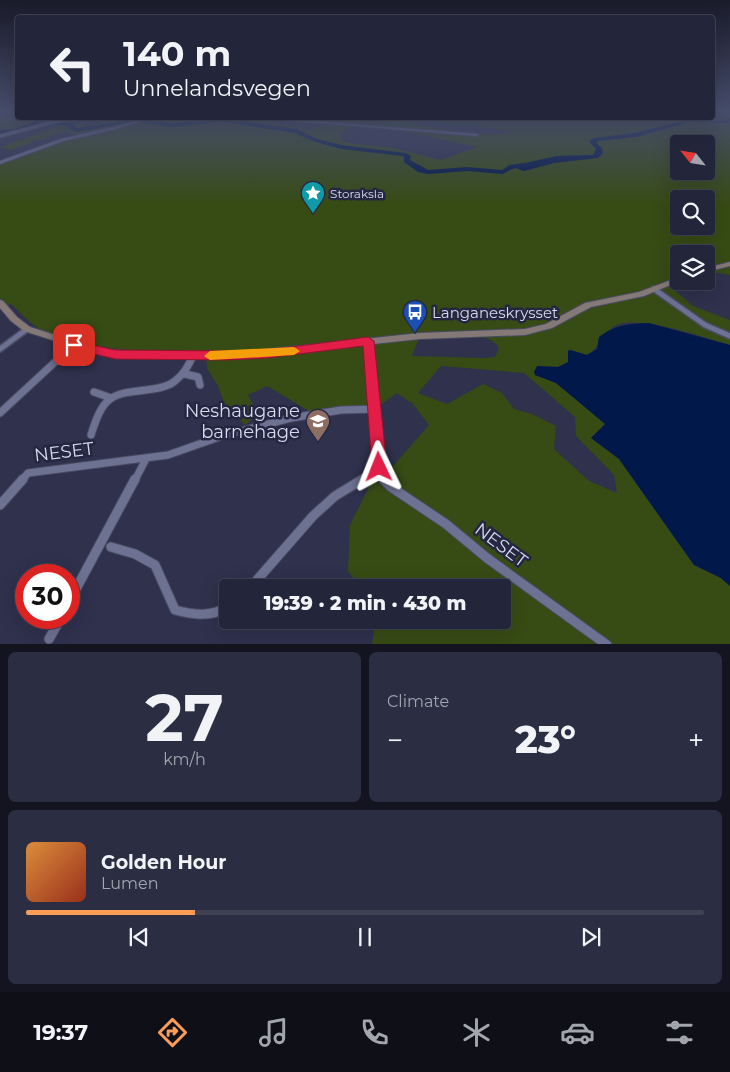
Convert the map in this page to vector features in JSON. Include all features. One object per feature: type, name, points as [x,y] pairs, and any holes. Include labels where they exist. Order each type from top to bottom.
[{"type":"main road","points":[[715,268],[730,264]]},
{"type":"main road","points":[[0,303],[14,319],[27,329],[74,345],[115,354],[193,356],[267,354],[420,336],[525,332],[549,326],[588,305],[641,294],[670,283]]},
{"type":"street","points":[[0,163],[54,143]]},
{"type":"street","points":[[654,289],[705,325],[730,336]]},
{"type":"street","points":[[0,349],[27,329]]},
{"type":"street","points":[[258,579],[313,516],[335,496],[376,472],[379,467],[376,409],[368,341]]},
{"type":"street","points":[[0,413],[74,345]]},
{"type":"street","points":[[91,434],[101,408],[112,398],[124,392],[166,387],[185,374],[193,356]]},
{"type":"street","points":[[185,374],[198,377],[200,385]]},
{"type":"street","points":[[94,392],[112,398]]},
{"type":"street","name":"NESET","points":[[0,505],[28,473],[168,455],[222,436],[291,418],[341,410],[376,409]]},
{"type":"street","points":[[80,582],[146,459]]},
{"type":"street","name":"NESET","points":[[376,472],[391,487],[446,524],[488,558],[607,644]]},
{"type":"street","points":[[111,547],[135,554],[155,565],[176,610],[190,614],[210,614],[219,610]]},
{"type":"street","points":[[49,639],[55,629]]},
{"type":"green space","points":[[11,143],[30,143],[10,150],[0,147]]},
{"type":"green space","points":[[59,143],[350,143],[392,148],[441,160],[477,147],[459,143],[590,143],[596,149],[593,155],[557,156],[512,167],[523,171],[554,163],[601,157],[602,148],[596,143],[670,143],[670,180],[715,180],[715,143],[730,143],[730,275],[715,272],[715,245],[670,245],[670,290],[674,290],[693,306],[730,320],[730,345],[653,324],[623,323],[609,330],[595,349],[587,355],[570,350],[568,351],[568,362],[558,367],[538,366],[535,375],[556,383],[606,424],[591,438],[619,459],[694,565],[721,578],[730,586],[730,644],[372,644],[374,629],[511,629],[511,579],[354,579],[348,571],[350,525],[375,475],[394,465],[429,425],[413,404],[397,393],[373,410],[309,411],[267,386],[248,395],[258,414],[245,425],[225,405],[218,386],[208,370],[205,353],[142,351],[80,343],[59,337],[36,327],[11,304],[0,308],[0,165]],"holes":[[[463,334],[485,338],[494,342],[499,348],[495,357],[412,356],[420,335]],[[441,366],[524,373],[575,417],[576,436],[614,475],[617,493],[589,481],[554,449],[556,426],[532,414],[514,409],[502,393],[483,384],[447,404],[418,393]]]},
{"type":"water","points":[[591,143],[596,143],[602,148],[603,153],[598,158],[554,163],[524,171],[511,166],[557,156],[593,155],[596,149]]},
{"type":"water","points":[[649,323],[730,345],[730,586],[721,578],[694,565],[619,459],[591,438],[605,424],[556,383],[535,375],[534,372],[537,366],[558,367],[568,362],[568,351],[570,350],[587,355],[597,349],[599,337],[611,329],[629,324]]},
{"type":"waterway","points":[[326,143],[341,147],[404,154],[408,156],[406,161],[428,172],[467,169],[503,172],[510,167],[525,165]]},
{"type":"slow traffic","points":[[210,356],[294,351]]},
{"type":"place","name":"Storaksla","points":[[313,214]]},
{"type":"place","name":"Langaneskrysset","points":[[415,333]]},
{"type":"place","name":"Neshaugane barnehage","points":[[318,442]]},
{"type":"route","points":[[74,345],[96,351],[134,356],[226,356],[290,352],[368,341],[375,395],[379,467]]}]
